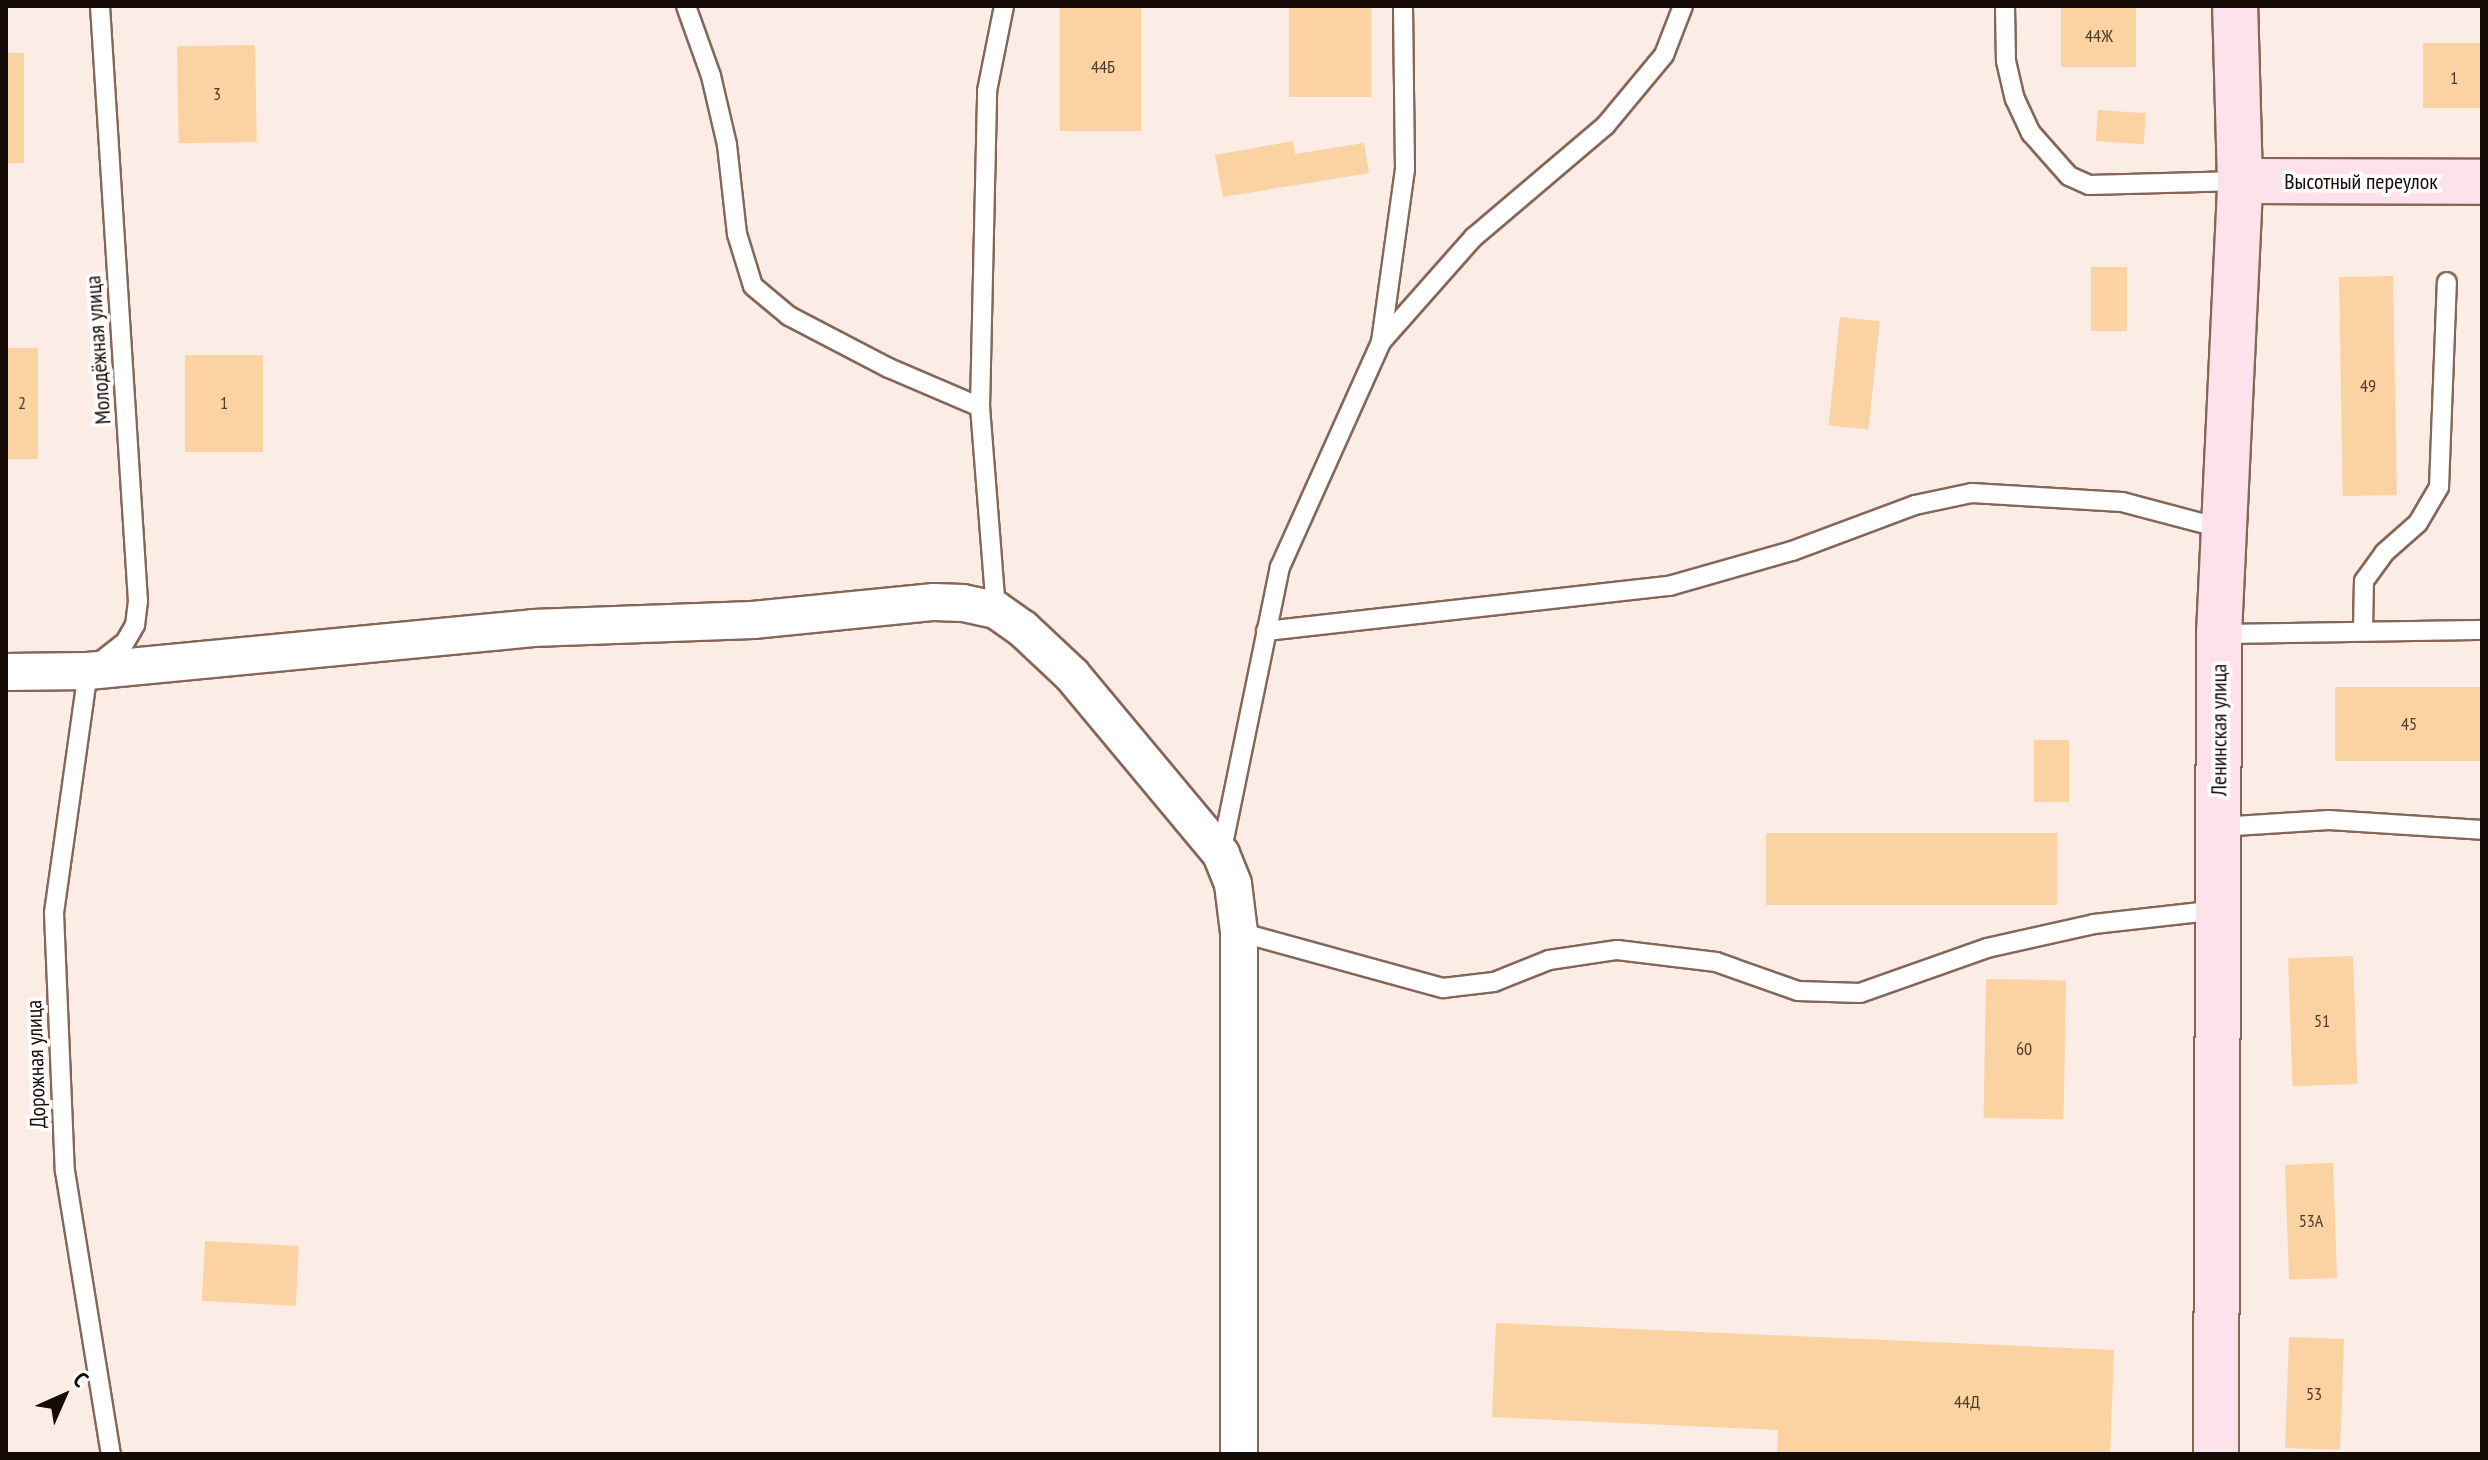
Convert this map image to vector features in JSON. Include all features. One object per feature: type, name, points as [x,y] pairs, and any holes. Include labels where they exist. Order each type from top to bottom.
[{"type":"main road","name":"Ленинская улица","points":[[2216,1454],[2219,634],[2240,181],[2235,6]]},
{"type":"main road","name":"Высотный переулок","points":[[2240,181],[2482,182]]},
{"type":"street","points":[[6,672],[88,671],[533,628],[753,620],[934,602],[963,603],[996,610],[1023,629],[1072,675],[1221,854],[1233,884],[1239,932],[1239,1454]]},
{"type":"lane","name":"Молодёжная улица","points":[[88,671],[125,642],[135,625],[138,601],[100,6]]},
{"type":"lane","points":[[686,6],[711,76],[727,145],[737,234],[753,286],[789,316],[889,368],[980,407]]},
{"type":"lane","points":[[996,610],[980,407],[987,91],[1004,6]]},
{"type":"lane","points":[[1221,854],[1280,567],[1381,342],[1405,170],[1403,6]]},
{"type":"lane","points":[[1381,342],[1474,237],[1605,126],[1664,55],[1683,6]]},
{"type":"lane","points":[[2005,6],[2006,61],[2015,99],[2031,133],[2069,176],[2089,185],[2240,181]]},
{"type":"lane","points":[[2363,631],[2364,581],[2384,553],[2418,523],[2439,487],[2447,282]]},
{"type":"lane","points":[[1266,631],[1669,586],[1792,551],[1915,505],[1972,493],[2122,502],[2224,529]]},
{"type":"lane","points":[[2219,634],[2482,630]]},
{"type":"lane","name":"Дорожная улица","points":[[88,671],[54,913],[65,1171],[111,1454]]},
{"type":"lane","points":[[2219,827],[2329,820],[2482,830]]},
{"type":"lane","points":[[1239,932],[1443,988],[1494,982],[1549,960],[1617,950],[1716,962],[1798,991],[1860,993],[1987,948],[2094,924],[2218,910]]},
{"type":"building","points":[[1060,6],[1141,6],[1141,131],[1060,131]]},
{"type":"building","points":[[1289,6],[1371,6],[1371,97],[1289,97]]},
{"type":"building","points":[[2061,6],[2136,6],[2136,67],[2061,67]]},
{"type":"building","points":[[2423,43],[2482,43],[2482,108],[2423,108]]},
{"type":"building","points":[[255,45],[257,142],[179,143],[177,46]]},
{"type":"building","points":[[6,53],[24,53],[24,163],[6,163]]},
{"type":"building","points":[[2098,110],[2146,113],[2144,144],[2096,141]]},
{"type":"building","points":[[1293,141],[1295,154],[1364,143],[1369,173],[1223,197],[1215,155]]},
{"type":"building","points":[[2091,267],[2127,267],[2127,331],[2091,331]]},
{"type":"building","points":[[2393,276],[2397,495],[2343,496],[2339,277]]},
{"type":"building","points":[[1840,317],[1880,321],[1868,430],[1829,425]]},
{"type":"building","points":[[6,348],[38,348],[38,459],[6,459]]},
{"type":"building","points":[[185,355],[263,355],[263,452],[185,452]]},
{"type":"building","points":[[2335,687],[2482,687],[2482,761],[2335,761]]},
{"type":"building","points":[[2034,740],[2069,740],[2069,802],[2034,802]]},
{"type":"building","points":[[1766,833],[2057,833],[2057,905],[1766,905]]},
{"type":"building","points":[[2353,956],[2357,1084],[2293,1086],[2288,958]]},
{"type":"building","points":[[1986,979],[2066,980],[2064,1119],[1984,1118]]},
{"type":"building","points":[[2333,1163],[2337,1278],[2289,1280],[2285,1165]]},
{"type":"building","points":[[205,1241],[299,1246],[296,1306],[202,1301]]},
{"type":"building","points":[[1496,1323],[2114,1350],[2110,1454],[1777,1454],[1778,1430],[1492,1417]]},
{"type":"building","points":[[2289,1337],[2344,1339],[2340,1450],[2285,1448]]}]
